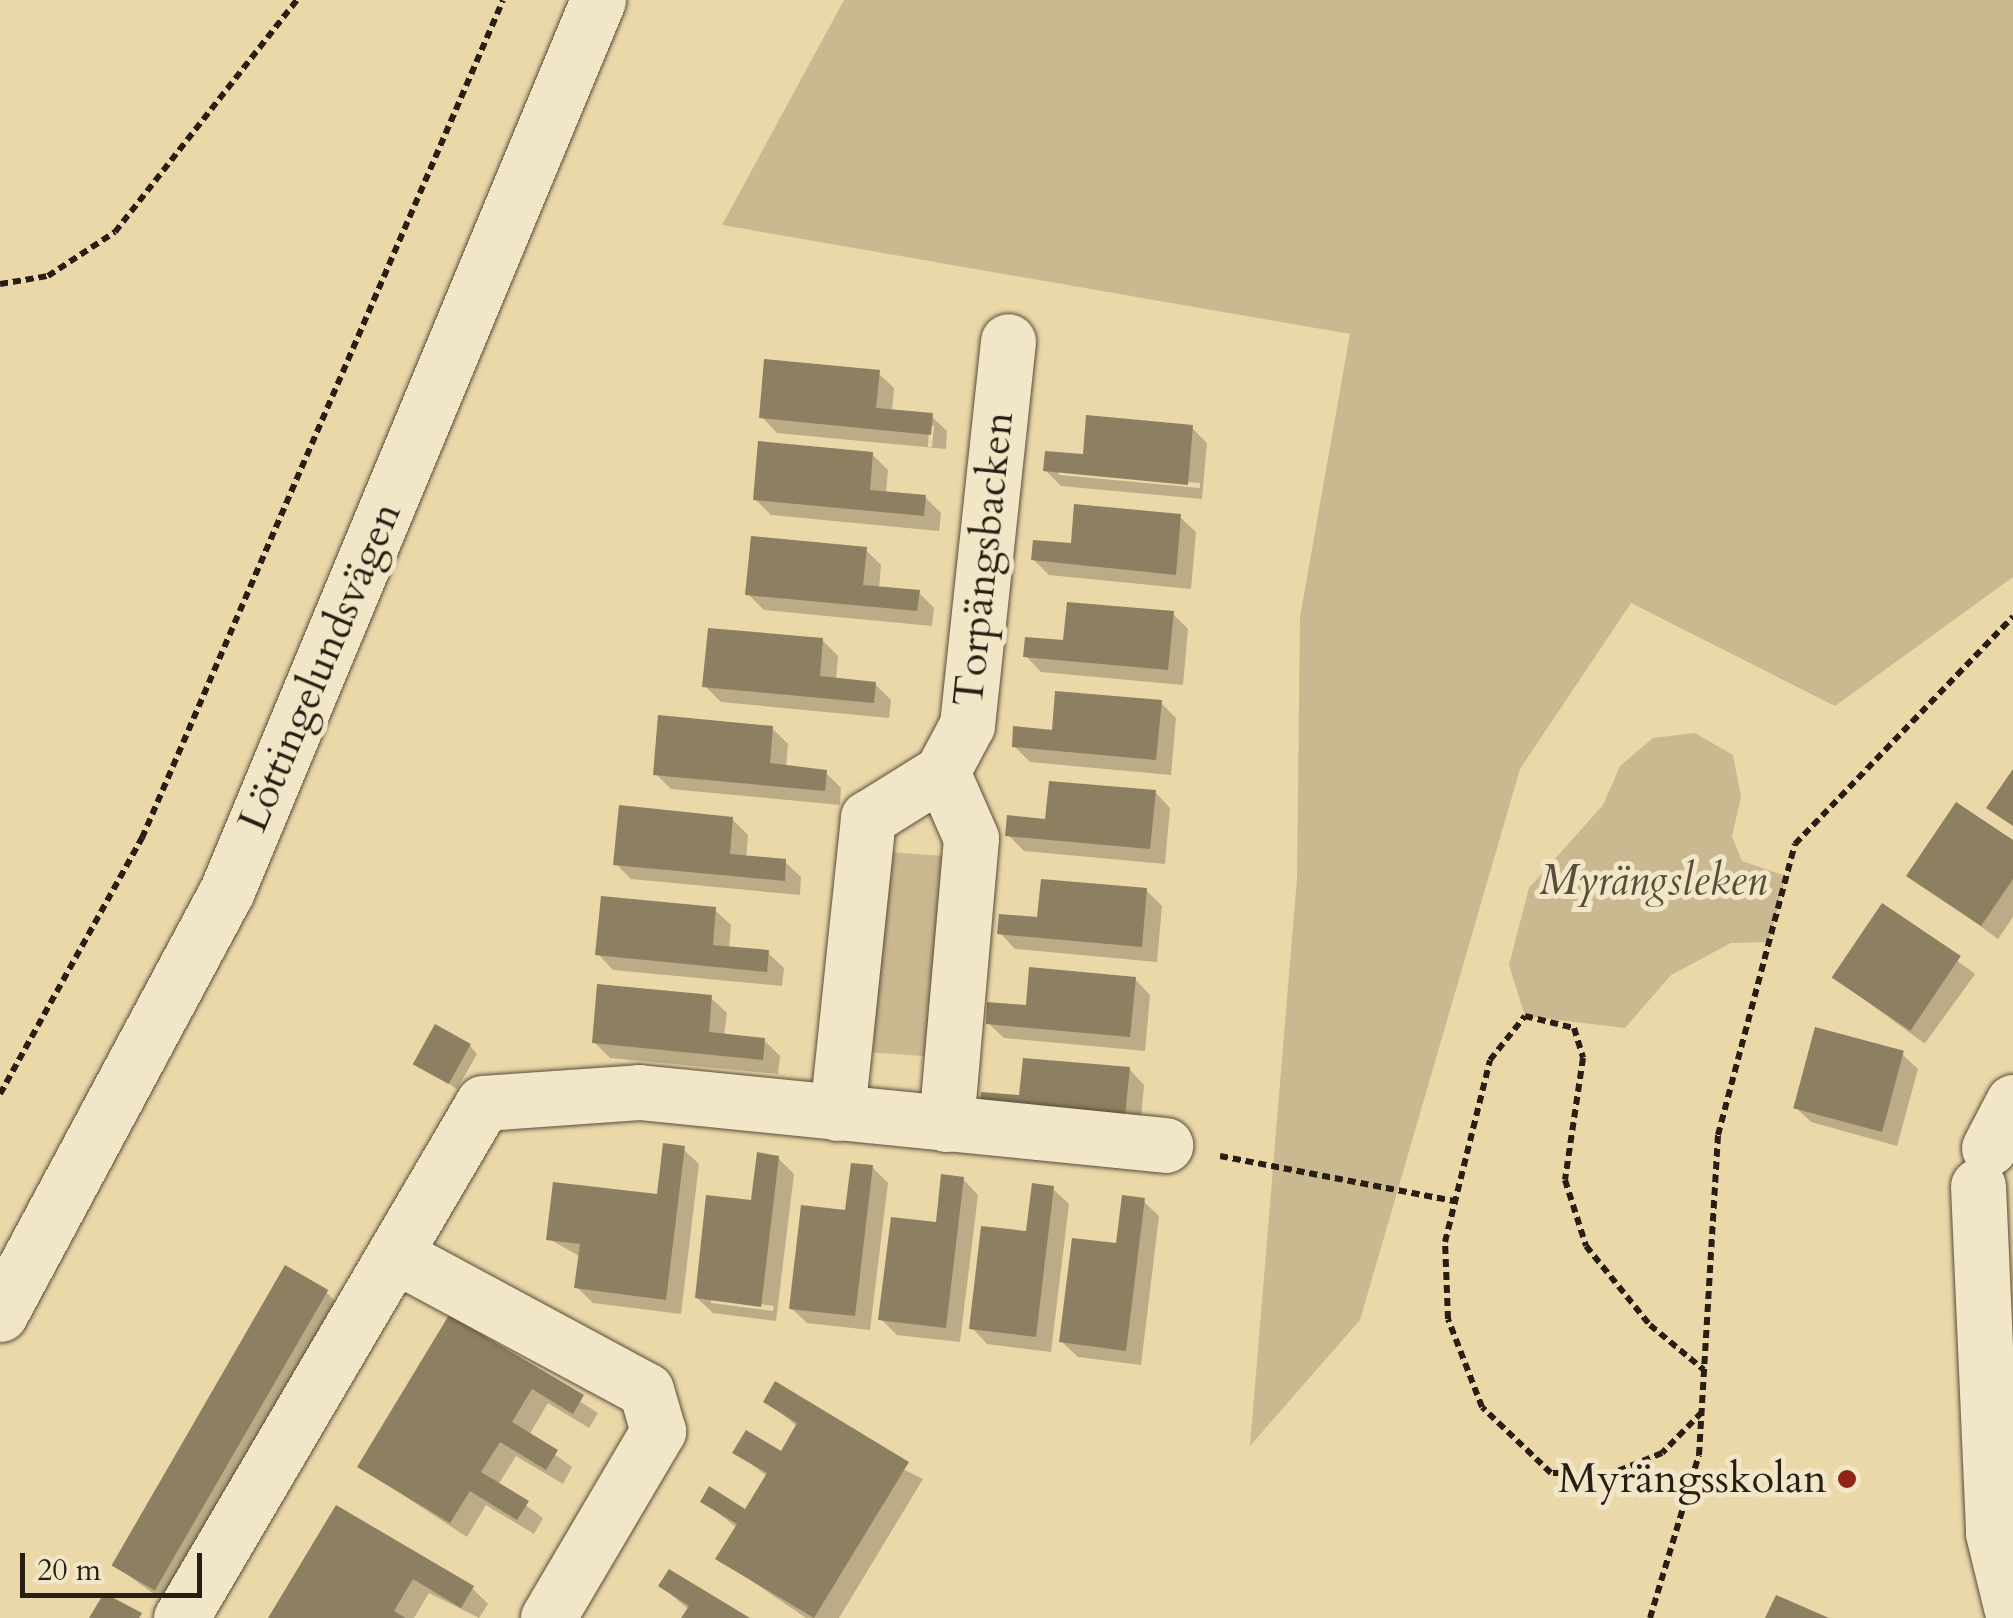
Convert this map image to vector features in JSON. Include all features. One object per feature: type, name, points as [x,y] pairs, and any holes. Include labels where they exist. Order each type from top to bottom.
[{"type":"street","name":"Löttingelundsvägen","points":[[0,1314],[226,893],[598,0]]},
{"type":"street","name":"Torpängsbacken","points":[[942,772],[967,724],[1008,341]]},
{"type":"street","points":[[837,1113],[868,818],[942,772],[971,838],[946,1124]]},
{"type":"street","points":[[181,1618],[483,1104],[639,1092],[1165,1145]]},
{"type":"street","points":[[1993,1146],[1993,1533],[2013,1615]]},
{"type":"street","points":[[395,1254],[646,1390],[658,1431],[548,1618]]},
{"type":"path","points":[[0,284],[48,276],[114,232],[298,0]]},
{"type":"path","points":[[0,1094],[142,838],[503,0]]},
{"type":"path","points":[[1650,1618],[1699,1455],[1718,1135],[1795,844],[2013,617]]},
{"type":"path","points":[[1702,1412],[1662,1453],[1613,1473],[1551,1473],[1482,1407],[1448,1319],[1453,1202],[1490,1060],[1525,1016],[1574,1028],[1583,1058],[1565,1180],[1586,1246],[1650,1325],[1704,1370]]},
{"type":"path","points":[[1165,1145],[1453,1202]]},
{"type":"green space","points":[[844,0],[2013,0],[2013,577],[1835,706],[1631,603],[1520,769],[1360,1320],[1250,1446],[1297,878],[1300,617],[1350,334],[722,225]]},
{"type":"green space","name":"Myrängsleken","points":[[1695,733],[1733,755],[1741,797],[1732,836],[1742,861],[1786,876],[1769,942],[1731,943],[1671,975],[1625,1028],[1525,1016],[1509,965],[1529,888],[1603,805],[1620,766],[1653,738]]},
{"type":"green space","points":[[887,852],[944,856],[930,1056],[873,1053]]},
{"type":"building","points":[[764,359],[880,370],[876,408],[933,413],[931,435],[759,418]]},
{"type":"building","points":[[1086,415],[1193,425],[1188,485],[1043,471],[1045,451],[1083,454]]},
{"type":"building","points":[[758,441],[873,452],[870,490],[926,495],[924,516],[753,500]]},
{"type":"building","points":[[1074,504],[1181,514],[1176,575],[1031,560],[1033,540],[1071,543]]},
{"type":"building","points":[[751,536],[867,547],[863,585],[920,590],[917,611],[745,595]]},
{"type":"building","points":[[1067,602],[1174,611],[1168,670],[1023,657],[1025,637],[1063,640]]},
{"type":"building","points":[[708,628],[823,638],[820,676],[876,682],[874,703],[702,687]]},
{"type":"building","points":[[1055,691],[1162,700],[1156,760],[1012,747],[1013,726],[1052,730]]},
{"type":"building","points":[[658,715],[773,726],[770,763],[827,770],[825,791],[653,775]]},
{"type":"building","points":[[2013,769],[2013,826],[1986,808]]},
{"type":"building","points":[[1049,781],[1156,790],[1150,849],[1005,836],[1007,815],[1045,819]]},
{"type":"building","points":[[1956,802],[2013,840],[2013,879],[1981,926],[1906,876]]},
{"type":"building","points":[[619,805],[733,817],[730,854],[786,859],[785,881],[613,865]]},
{"type":"building","points":[[1041,879],[1147,888],[1142,947],[997,934],[999,914],[1037,917]]},
{"type":"building","points":[[601,896],[716,907],[713,945],[769,950],[767,972],[595,955]]},
{"type":"building","points":[[1882,903],[1961,956],[1910,1031],[1832,978]]},
{"type":"building","points":[[1029,967],[1136,977],[1130,1037],[986,1024],[987,1002],[1026,1005]]},
{"type":"building","points":[[597,984],[712,995],[709,1032],[765,1038],[763,1060],[592,1043]]},
{"type":"building","points":[[435,1024],[471,1044],[449,1084],[413,1064]]},
{"type":"building","points":[[1815,1027],[1904,1051],[1882,1132],[1793,1108]]},
{"type":"building","points":[[1023,1058],[1130,1067],[1124,1126],[979,1113],[981,1092],[1019,1095]]},
{"type":"building","points":[[663,1143],[685,1146],[666,1300],[574,1288],[580,1244],[546,1240],[553,1182],[657,1194]]},
{"type":"building","points":[[757,1152],[779,1156],[761,1307],[695,1298],[706,1195],[751,1200]]},
{"type":"building","points":[[851,1163],[873,1165],[855,1316],[789,1309],[801,1205],[845,1210]]},
{"type":"building","points":[[941,1174],[964,1177],[946,1328],[878,1320],[891,1217],[936,1222]]},
{"type":"building","points":[[1032,1183],[1054,1186],[1036,1337],[969,1329],[981,1226],[1026,1231]]},
{"type":"building","points":[[1122,1195],[1145,1198],[1126,1351],[1059,1342],[1072,1238],[1116,1243]]},
{"type":"building","points":[[285,1265],[328,1290],[155,1591],[112,1566]]},
{"type":"building","points":[[449,1315],[584,1395],[573,1414],[532,1389],[512,1422],[558,1450],[546,1470],[500,1442],[481,1472],[529,1501],[517,1520],[470,1491],[450,1523],[357,1467]]},
{"type":"building","points":[[775,1381],[909,1462],[814,1618],[715,1559],[737,1524],[700,1502],[709,1486],[745,1509],[767,1473],[732,1453],[746,1430],[781,1451],[797,1423],[763,1402]]},
{"type":"building","points":[[336,1505],[474,1586],[461,1608],[413,1579],[394,1611],[406,1618],[268,1618]]},
{"type":"building","points":[[669,1569],[750,1618],[681,1618],[689,1606],[658,1586]]},
{"type":"building","points":[[104,1593],[142,1613],[139,1618],[89,1618]]},
{"type":"building","points":[[1776,1595],[1829,1618],[1765,1618]]},
{"type":"place","name":"Myrängsskolan","points":[[1847,1479]]}]
